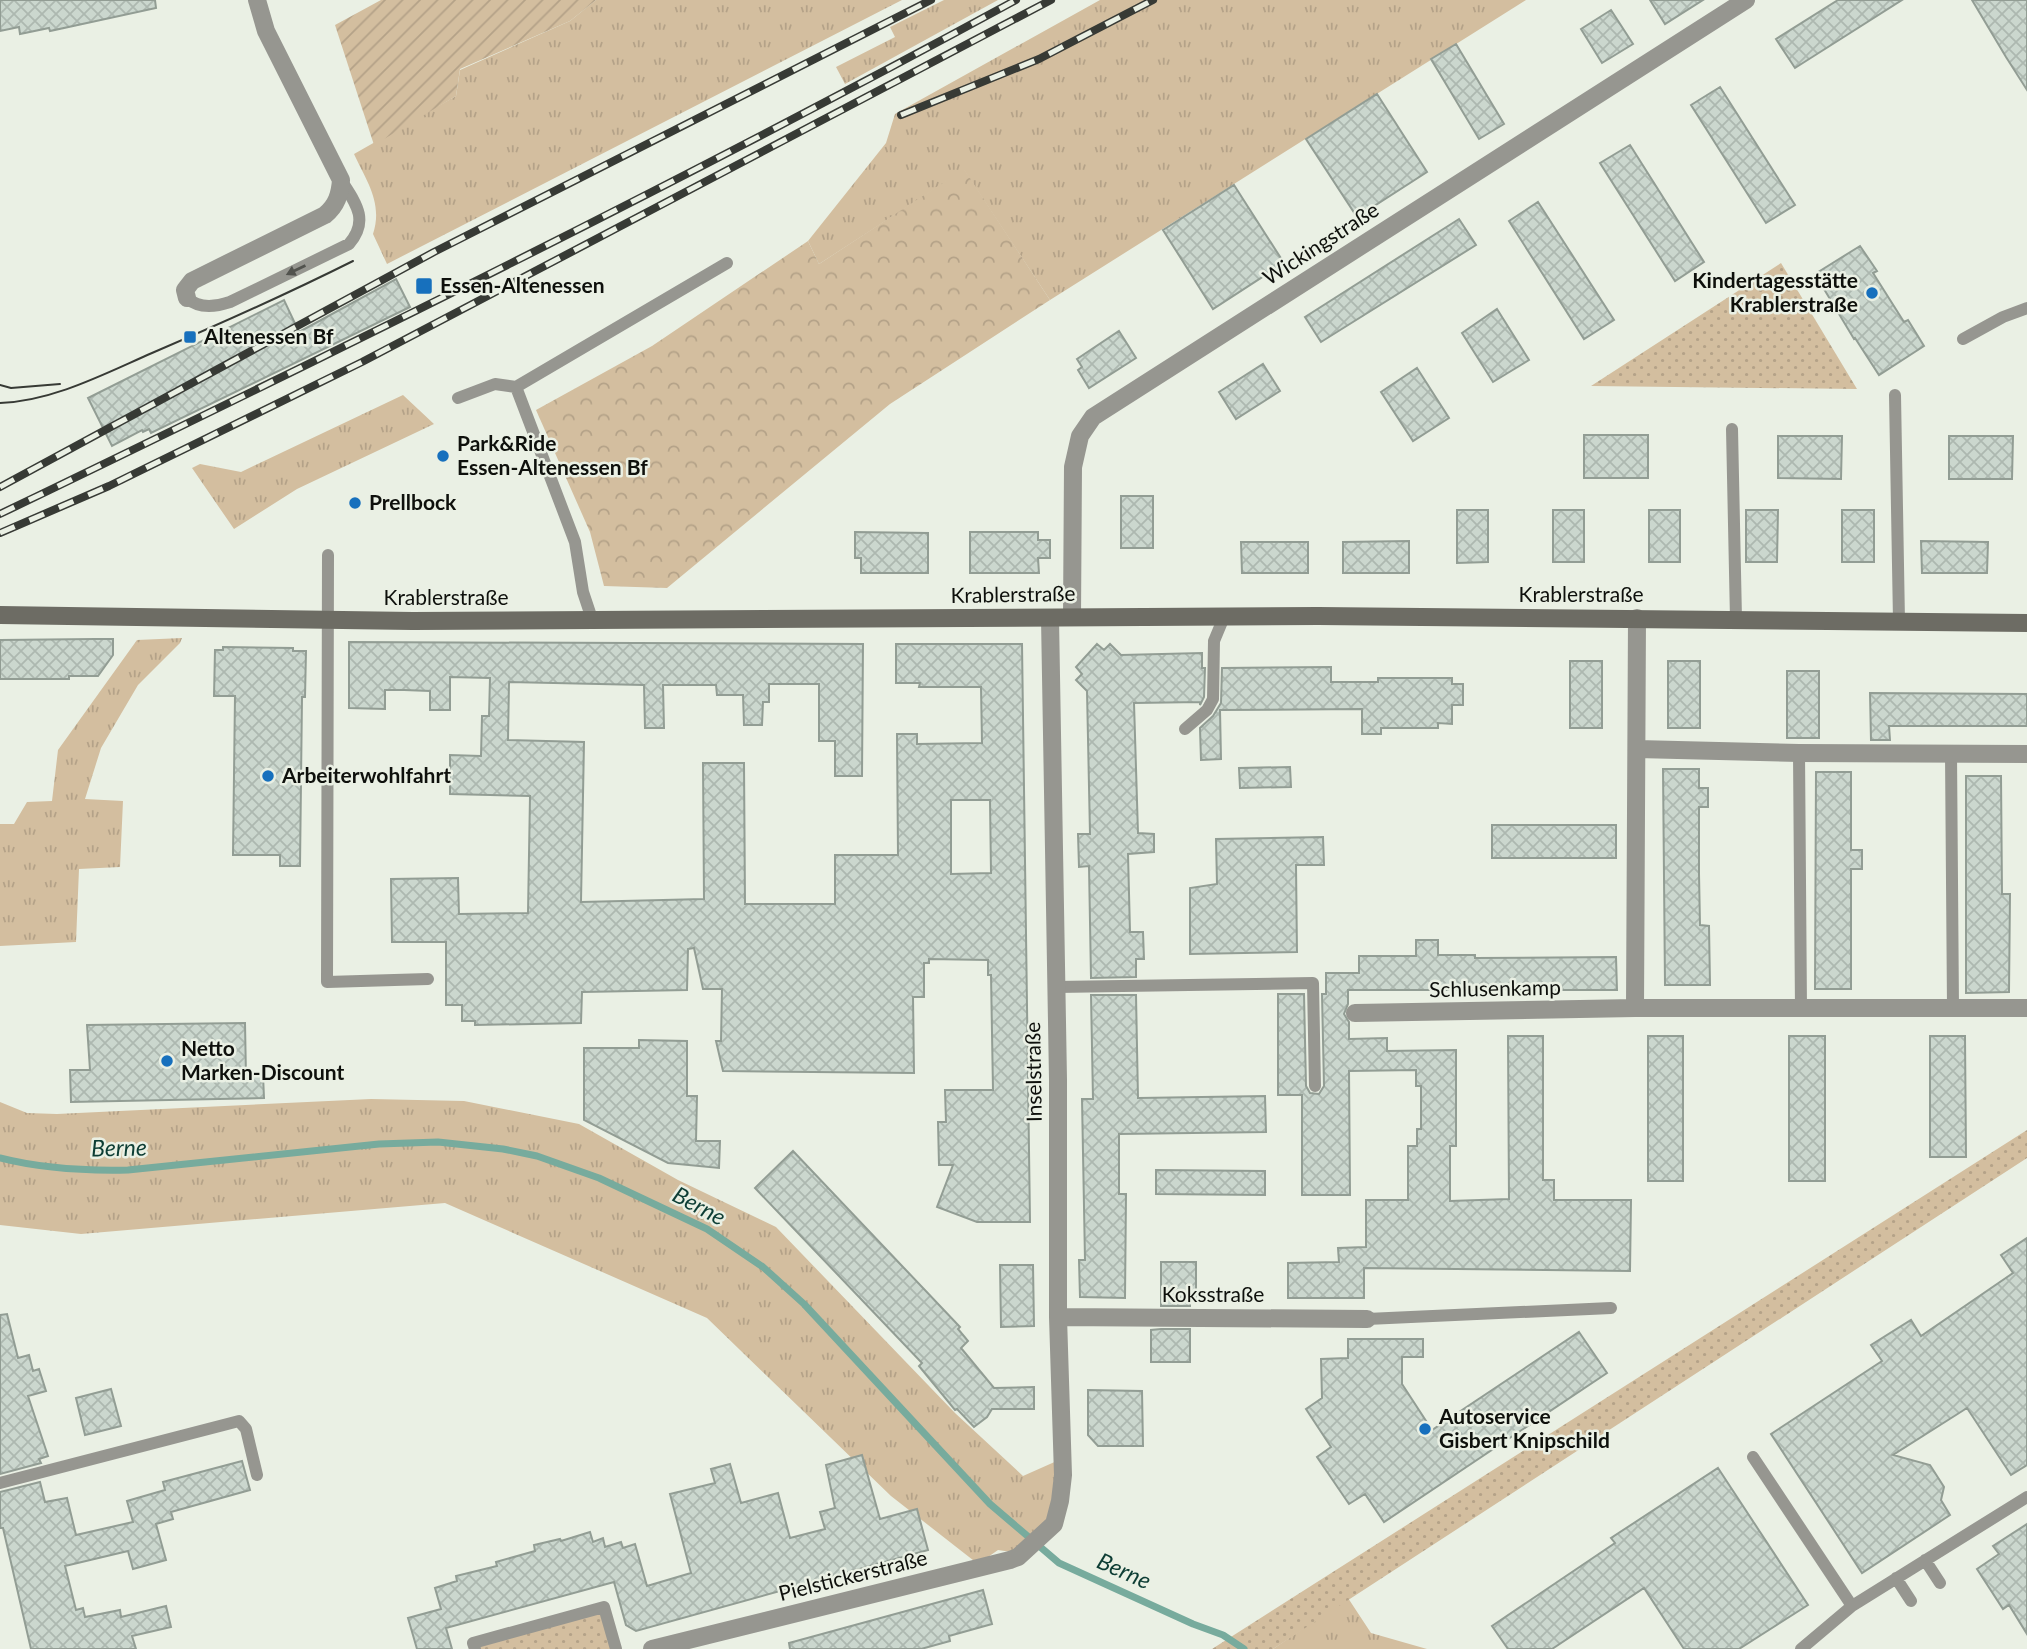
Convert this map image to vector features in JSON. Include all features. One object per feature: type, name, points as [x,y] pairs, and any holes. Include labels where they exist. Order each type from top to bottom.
[{"type":"street","points":[[187,298],[187,287],[198,278],[325,215],[337,201],[341,180],[266,31],[257,0]]},
{"type":"street","name":"Wickingstraße","points":[[1072,617],[1073,467],[1080,436],[1093,417],[1746,0]]},
{"type":"street","name":"Krablerstraße","points":[[0,615],[329,620],[1224,617],[2027,623]]},
{"type":"street","name":"Inselstraße","points":[[1050,618],[1058,1317],[1063,1475],[1054,1524]]},
{"type":"street","points":[[1636,1008],[1637,618]]},
{"type":"street","points":[[1637,749],[2027,754]]},
{"type":"street","name":"Schlusenkamp","points":[[1354,1013],[1636,1008],[2027,1008]]},
{"type":"street","name":"Koksstraße","points":[[1058,1317],[1367,1319]]},
{"type":"street","name":"Pielstickerstraße","points":[[652,1649],[1010,1560],[1018,1557],[1054,1524]]},
{"type":"lane","points":[[187,298],[192,303],[204,306],[230,302],[349,244],[359,226],[359,211],[341,180]]},
{"type":"lane","points":[[458,398],[495,384],[516,387],[727,263]]},
{"type":"lane","points":[[1963,339],[2003,317],[2027,308]]},
{"type":"lane","points":[[516,387],[575,542],[583,592],[592,619]]},
{"type":"lane","points":[[1895,395],[1899,621]]},
{"type":"lane","points":[[1732,429],[1736,619]]},
{"type":"lane","points":[[328,555],[327,982],[428,979]]},
{"type":"lane","points":[[1185,729],[1207,710],[1213,699],[1214,641],[1224,617]]},
{"type":"lane","points":[[1799,753],[1801,1009]]},
{"type":"lane","points":[[1951,754],[1953,1008]]},
{"type":"lane","points":[[1056,987],[1313,983],[1315,1086]]},
{"type":"lane","points":[[1367,1319],[1611,1308]]},
{"type":"lane","points":[[0,1483],[239,1421],[246,1429],[257,1475]]},
{"type":"lane","points":[[1753,1457],[1852,1606]]},
{"type":"lane","points":[[1801,1649],[1852,1606],[2027,1497]]},
{"type":"lane","points":[[1925,1560],[1940,1583]]},
{"type":"lane","points":[[1896,1578],[1911,1601]]},
{"type":"lane","points":[[475,1649],[473,1643],[604,1607],[616,1649]]},
{"type":"green space","points":[[381,0],[596,0],[570,21],[460,69],[456,96],[374,145],[335,25]]},
{"type":"green space","points":[[596,0],[902,0],[387,264],[373,234],[376,223],[375,202],[354,154],[456,96],[460,70],[570,21]]},
{"type":"green space","points":[[944,0],[998,0],[845,84],[836,67],[895,37],[890,27]]},
{"type":"green space","points":[[1100,0],[1526,0],[1050,300],[964,170],[819,264],[808,241],[886,143],[895,114]]},
{"type":"green space","points":[[964,169],[1050,300],[890,404],[667,588],[604,586],[590,532],[536,410],[652,346],[808,241],[819,264]]},
{"type":"green space","points":[[1781,263],[1857,389],[1591,386]]},
{"type":"green space","points":[[403,395],[434,424],[297,489],[234,529],[192,468],[200,464],[241,472]]},
{"type":"green space","points":[[182,638],[138,685],[101,748],[85,799],[123,801],[120,867],[79,869],[76,942],[0,946],[0,824],[14,824],[27,802],[52,801],[58,750],[137,640]]},
{"type":"green space","points":[[371,1099],[464,1101],[579,1124],[678,1180],[776,1227],[955,1413],[1023,1476],[1059,1460],[1052,1521],[1018,1553],[998,1550],[978,1564],[891,1496],[707,1318],[445,1203],[81,1234],[0,1225],[0,1102],[27,1113],[57,1114]]},
{"type":"green space","points":[[2027,1130],[2027,1158],[1273,1649],[1212,1649]]},
{"type":"green space","points":[[1348,1598],[1371,1633],[1427,1649],[1273,1649]]},
{"type":"green space","points":[[600,1608],[613,1649],[479,1649],[478,1645]]},
{"type":"building","points":[[0,0],[155,0],[156,8],[50,31],[49,28],[20,34],[19,27],[0,31]]},
{"type":"building","points":[[1650,0],[1703,0],[1665,24]]},
{"type":"building","points":[[1838,0],[1902,0],[1795,68],[1776,39]]},
{"type":"building","points":[[1972,0],[2027,0],[2027,90],[2006,57]]},
{"type":"building","points":[[1611,10],[1633,44],[1602,63],[1581,29]]},
{"type":"building","points":[[1456,44],[1504,124],[1479,139],[1431,59]]},
{"type":"building","points":[[1720,87],[1795,205],[1766,223],[1691,105]]},
{"type":"building","points":[[1377,94],[1427,172],[1357,217],[1306,139]]},
{"type":"building","points":[[1630,145],[1704,262],[1675,281],[1600,163]]},
{"type":"building","points":[[1234,185],[1284,263],[1213,309],[1163,230]]},
{"type":"building","points":[[1538,202],[1614,320],[1584,339],[1509,221]]},
{"type":"building","points":[[1459,219],[1476,245],[1321,342],[1305,317]]},
{"type":"building","points":[[1860,246],[1877,271],[1873,273],[1904,322],[1908,320],[1924,346],[1879,375],[1815,274]]},
{"type":"building","points":[[396,279],[410,307],[151,433],[149,429],[143,432],[142,430],[112,446],[88,398],[284,300],[299,332]]},
{"type":"building","points":[[1497,309],[1529,360],[1493,382],[1462,333]]},
{"type":"building","points":[[1119,331],[1136,358],[1089,388],[1078,370],[1082,367],[1077,359]]},
{"type":"building","points":[[1263,364],[1280,391],[1236,419],[1219,392]]},
{"type":"building","points":[[1417,368],[1449,418],[1413,441],[1381,392]]},
{"type":"building","points":[[1584,435],[1648,435],[1648,478],[1584,478]]},
{"type":"building","points":[[1778,436],[1842,436],[1841,479],[1778,478]]},
{"type":"building","points":[[1949,436],[2013,436],[2012,479],[1949,479]]},
{"type":"building","points":[[1121,496],[1153,496],[1153,548],[1121,548]]},
{"type":"building","points":[[1457,510],[1488,510],[1488,562],[1457,563]]},
{"type":"building","points":[[1553,510],[1584,510],[1584,562],[1553,562]]},
{"type":"building","points":[[1649,510],[1680,510],[1680,562],[1649,562]]},
{"type":"building","points":[[1746,510],[1778,510],[1777,562],[1746,562]]},
{"type":"building","points":[[1842,510],[1874,510],[1874,562],[1842,562]]},
{"type":"building","points":[[855,532],[928,533],[928,573],[861,573],[861,558],[855,558]]},
{"type":"building","points":[[970,532],[1038,532],[1038,540],[1050,540],[1050,558],[1038,558],[1039,573],[970,573]]},
{"type":"building","points":[[1409,541],[1409,573],[1343,573],[1343,542]]},
{"type":"building","points":[[1921,541],[1988,542],[1987,573],[1922,573]]},
{"type":"building","points":[[1241,542],[1308,542],[1308,573],[1242,573]]},
{"type":"building","points":[[113,639],[113,655],[98,676],[69,676],[69,679],[0,679],[0,640]]},
{"type":"building","points":[[349,642],[863,644],[862,776],[835,776],[835,741],[819,741],[819,684],[769,684],[769,702],[763,702],[762,725],[744,725],[743,695],[717,695],[716,685],[663,685],[664,728],[645,728],[644,685],[509,682],[508,740],[584,742],[581,902],[704,899],[703,763],[744,763],[745,904],[835,904],[835,855],[898,855],[897,734],[917,734],[917,744],[982,743],[981,687],[919,687],[920,683],[896,683],[896,644],[1022,644],[1030,1222],[977,1222],[937,1207],[953,1165],[939,1165],[938,1122],[946,1122],[945,1090],[993,1090],[991,975],[988,975],[988,960],[929,959],[929,963],[924,963],[924,997],[913,997],[914,1073],[723,1071],[716,1041],[721,1041],[722,989],[703,989],[694,948],[688,949],[687,990],[582,992],[581,1023],[475,1025],[475,1021],[462,1021],[462,1005],[446,1005],[446,942],[392,942],[391,879],[458,878],[459,914],[528,913],[530,796],[450,794],[450,755],[481,756],[482,716],[489,716],[490,678],[450,677],[450,710],[430,710],[430,691],[404,690],[385,690],[385,709],[349,708]],"holes":[[[951,800],[990,800],[991,873],[951,874]]]},
{"type":"building","points":[[1097,644],[1104,650],[1110,644],[1121,655],[1202,653],[1202,668],[1205,668],[1204,697],[1200,705],[1200,702],[1134,703],[1138,833],[1154,834],[1154,852],[1128,854],[1130,932],[1143,932],[1144,959],[1136,959],[1136,977],[1091,978],[1089,866],[1079,867],[1078,834],[1090,834],[1087,691],[1076,680],[1082,674],[1076,667]]},
{"type":"building","name":"Arbeiterwohlfahrt","points":[[223,647],[293,648],[293,651],[306,651],[305,697],[302,697],[300,866],[280,866],[280,855],[233,855],[235,696],[214,696],[215,650],[223,650]]},
{"type":"building","points":[[1570,661],[1602,661],[1602,728],[1570,728]]},
{"type":"building","points":[[1668,661],[1700,661],[1700,728],[1668,728]]},
{"type":"building","points":[[1331,667],[1331,682],[1378,682],[1378,678],[1452,678],[1452,684],[1463,684],[1463,705],[1452,705],[1452,724],[1438,723],[1438,728],[1381,728],[1381,734],[1362,734],[1362,709],[1220,710],[1221,759],[1201,760],[1200,728],[1213,716],[1221,703],[1222,668]]},
{"type":"building","points":[[1787,671],[1819,671],[1819,738],[1787,738]]},
{"type":"building","points":[[1870,693],[2027,694],[2027,726],[1889,726],[1890,740],[1871,740]]},
{"type":"building","points":[[1290,767],[1291,787],[1240,788],[1239,768]]},
{"type":"building","points":[[1663,769],[1699,769],[1699,788],[1708,788],[1708,807],[1699,807],[1699,874],[1700,925],[1709,926],[1710,985],[1665,985]]},
{"type":"building","points":[[1816,772],[1851,772],[1851,850],[1862,850],[1862,869],[1851,869],[1851,989],[1815,989]]},
{"type":"building","points":[[1966,776],[2001,776],[2002,894],[2010,894],[2009,992],[1966,993]]},
{"type":"building","points":[[1492,825],[1616,825],[1616,858],[1492,858]]},
{"type":"building","points":[[1323,837],[1324,865],[1296,865],[1297,952],[1190,954],[1190,888],[1217,884],[1216,839]]},
{"type":"building","points":[[1416,940],[1438,940],[1438,955],[1475,955],[1475,958],[1616,957],[1617,990],[1348,990],[1348,1004],[1344,1014],[1349,1022],[1349,1039],[1387,1038],[1387,1051],[1456,1050],[1456,1146],[1450,1146],[1450,1201],[1509,1199],[1508,1036],[1543,1036],[1543,1180],[1554,1180],[1554,1200],[1631,1200],[1630,1271],[1364,1268],[1364,1298],[1288,1298],[1288,1263],[1339,1262],[1338,1248],[1366,1247],[1366,1200],[1408,1200],[1408,1146],[1417,1146],[1417,1129],[1421,1129],[1421,1086],[1416,1086],[1416,1070],[1349,1071],[1350,1195],[1302,1195],[1302,1095],[1278,1095],[1278,994],[1304,994],[1306,1086],[1310,1093],[1319,1094],[1324,1086],[1322,994],[1326,994],[1326,973],[1359,973],[1359,956],[1416,956]]},
{"type":"building","points":[[1091,995],[1136,995],[1138,1098],[1265,1096],[1266,1132],[1119,1134],[1119,1194],[1126,1194],[1125,1298],[1080,1297],[1079,1260],[1085,1260],[1082,1099],[1093,1099]]},
{"type":"building","name":"Netto Marken-Discount","points":[[245,1023],[246,1077],[263,1075],[264,1098],[71,1102],[70,1070],[90,1070],[87,1025]]},
{"type":"building","points":[[1648,1036],[1683,1036],[1683,1181],[1648,1181]]},
{"type":"building","points":[[1789,1036],[1825,1036],[1825,1181],[1789,1181]]},
{"type":"building","points":[[1930,1036],[1965,1036],[1966,1157],[1930,1157]]},
{"type":"building","points":[[639,1040],[687,1041],[687,1096],[697,1096],[696,1141],[720,1141],[719,1168],[668,1163],[584,1120],[584,1048],[639,1048]]},
{"type":"building","points":[[793,1151],[960,1327],[958,1329],[968,1341],[961,1348],[994,1388],[1034,1387],[1034,1409],[992,1409],[987,1417],[974,1427],[955,1410],[919,1366],[922,1363],[755,1188]]},
{"type":"building","points":[[1156,1170],[1265,1171],[1265,1195],[1156,1194]]},
{"type":"building","points":[[2027,1238],[2027,1465],[2011,1475],[1967,1408],[1893,1455],[1930,1465],[1944,1487],[1941,1500],[1950,1515],[1862,1573],[1771,1434],[1882,1361],[1871,1345],[1911,1320],[1921,1336],[2013,1273],[2001,1255]]},
{"type":"building","points":[[1161,1262],[1196,1262],[1196,1297],[1190,1297],[1190,1306],[1161,1306]]},
{"type":"building","points":[[1000,1265],[1033,1265],[1034,1326],[1001,1327]]},
{"type":"building","points":[[7,1314],[18,1358],[29,1355],[33,1371],[39,1369],[46,1391],[28,1396],[48,1456],[39,1459],[41,1463],[0,1474],[0,1315]]},
{"type":"building","points":[[1190,1329],[1190,1362],[1151,1362],[1151,1330]]},
{"type":"building","points":[[1579,1332],[1607,1373],[1384,1522],[1365,1494],[1349,1504],[1317,1457],[1331,1447],[1306,1409],[1322,1398],[1321,1359],[1348,1358],[1348,1339],[1423,1339],[1423,1357],[1402,1357],[1402,1384],[1432,1430]]},
{"type":"building","points":[[111,1389],[121,1426],[85,1435],[76,1398]]},
{"type":"building","points":[[1088,1390],[1142,1391],[1143,1446],[1098,1446],[1088,1435]]},
{"type":"building","points":[[862,1455],[880,1519],[917,1509],[928,1550],[636,1631],[626,1625],[614,1582],[446,1628],[452,1649],[417,1649],[408,1618],[441,1609],[435,1588],[457,1581],[456,1576],[497,1566],[496,1562],[535,1551],[534,1545],[560,1539],[561,1541],[590,1532],[593,1542],[603,1538],[605,1547],[621,1542],[623,1548],[635,1544],[647,1586],[691,1573],[670,1494],[715,1483],[711,1469],[730,1464],[741,1503],[778,1493],[790,1538],[825,1529],[820,1512],[835,1508],[826,1465]]},
{"type":"building","points":[[242,1461],[250,1490],[171,1512],[173,1519],[156,1524],[166,1560],[133,1569],[128,1551],[65,1566],[76,1610],[83,1608],[85,1617],[120,1610],[121,1617],[166,1606],[171,1627],[132,1636],[136,1649],[31,1649],[3,1528],[0,1528],[0,1492],[40,1482],[45,1502],[67,1498],[76,1535],[133,1522],[127,1501],[165,1490],[163,1482]]},
{"type":"building","points":[[1718,1468],[1808,1605],[1739,1649],[1684,1649],[1644,1588],[1552,1649],[1508,1649],[1492,1626],[1615,1543],[1611,1538]]},
{"type":"building","points":[[2027,1524],[2027,1634],[2009,1605],[2003,1609],[1977,1569],[1999,1554],[1993,1546]]},
{"type":"building","points":[[983,1590],[992,1624],[949,1636],[950,1641],[921,1649],[790,1649],[789,1643]]},
{"type":"waterway","name":"Berne","points":[[0,1158],[32,1165],[128,1170],[379,1144],[438,1142],[503,1149],[537,1156],[599,1178],[707,1229],[763,1267],[804,1304],[990,1504],[1059,1563],[1223,1635],[1244,1649]]},
{"type":"tram line","points":[[0,403],[59,392],[97,378],[353,261]]},
{"type":"tram line","points":[[0,385],[11,388],[60,384]]},
{"type":"railway","points":[[0,487],[434,252],[931,0]]},
{"type":"railway","points":[[0,514],[511,263],[1016,0]]},
{"type":"railway","points":[[0,533],[109,486],[362,362],[1051,0]]},
{"type":"railway","points":[[901,115],[1039,59],[1153,0]]},
{"type":"place","name":"Essen-Altenessen","points":[[424,286]]},
{"type":"place","name":"Kindertagesstätte Krablerstraße","points":[[1872,293]]},
{"type":"place","name":"Altenessen Bf","points":[[190,337]]},
{"type":"place","name":"Park&Ride Essen-Altenessen Bf","points":[[443,456]]},
{"type":"place","name":"Prellbock","points":[[355,503]]},
{"type":"place","name":"Arbeiterwohlfahrt","points":[[268,776]]},
{"type":"place","name":"Netto Marken-Discount","points":[[167,1061]]},
{"type":"place","name":"Autoservice Gisbert Knipschild","points":[[1425,1429]]}]
